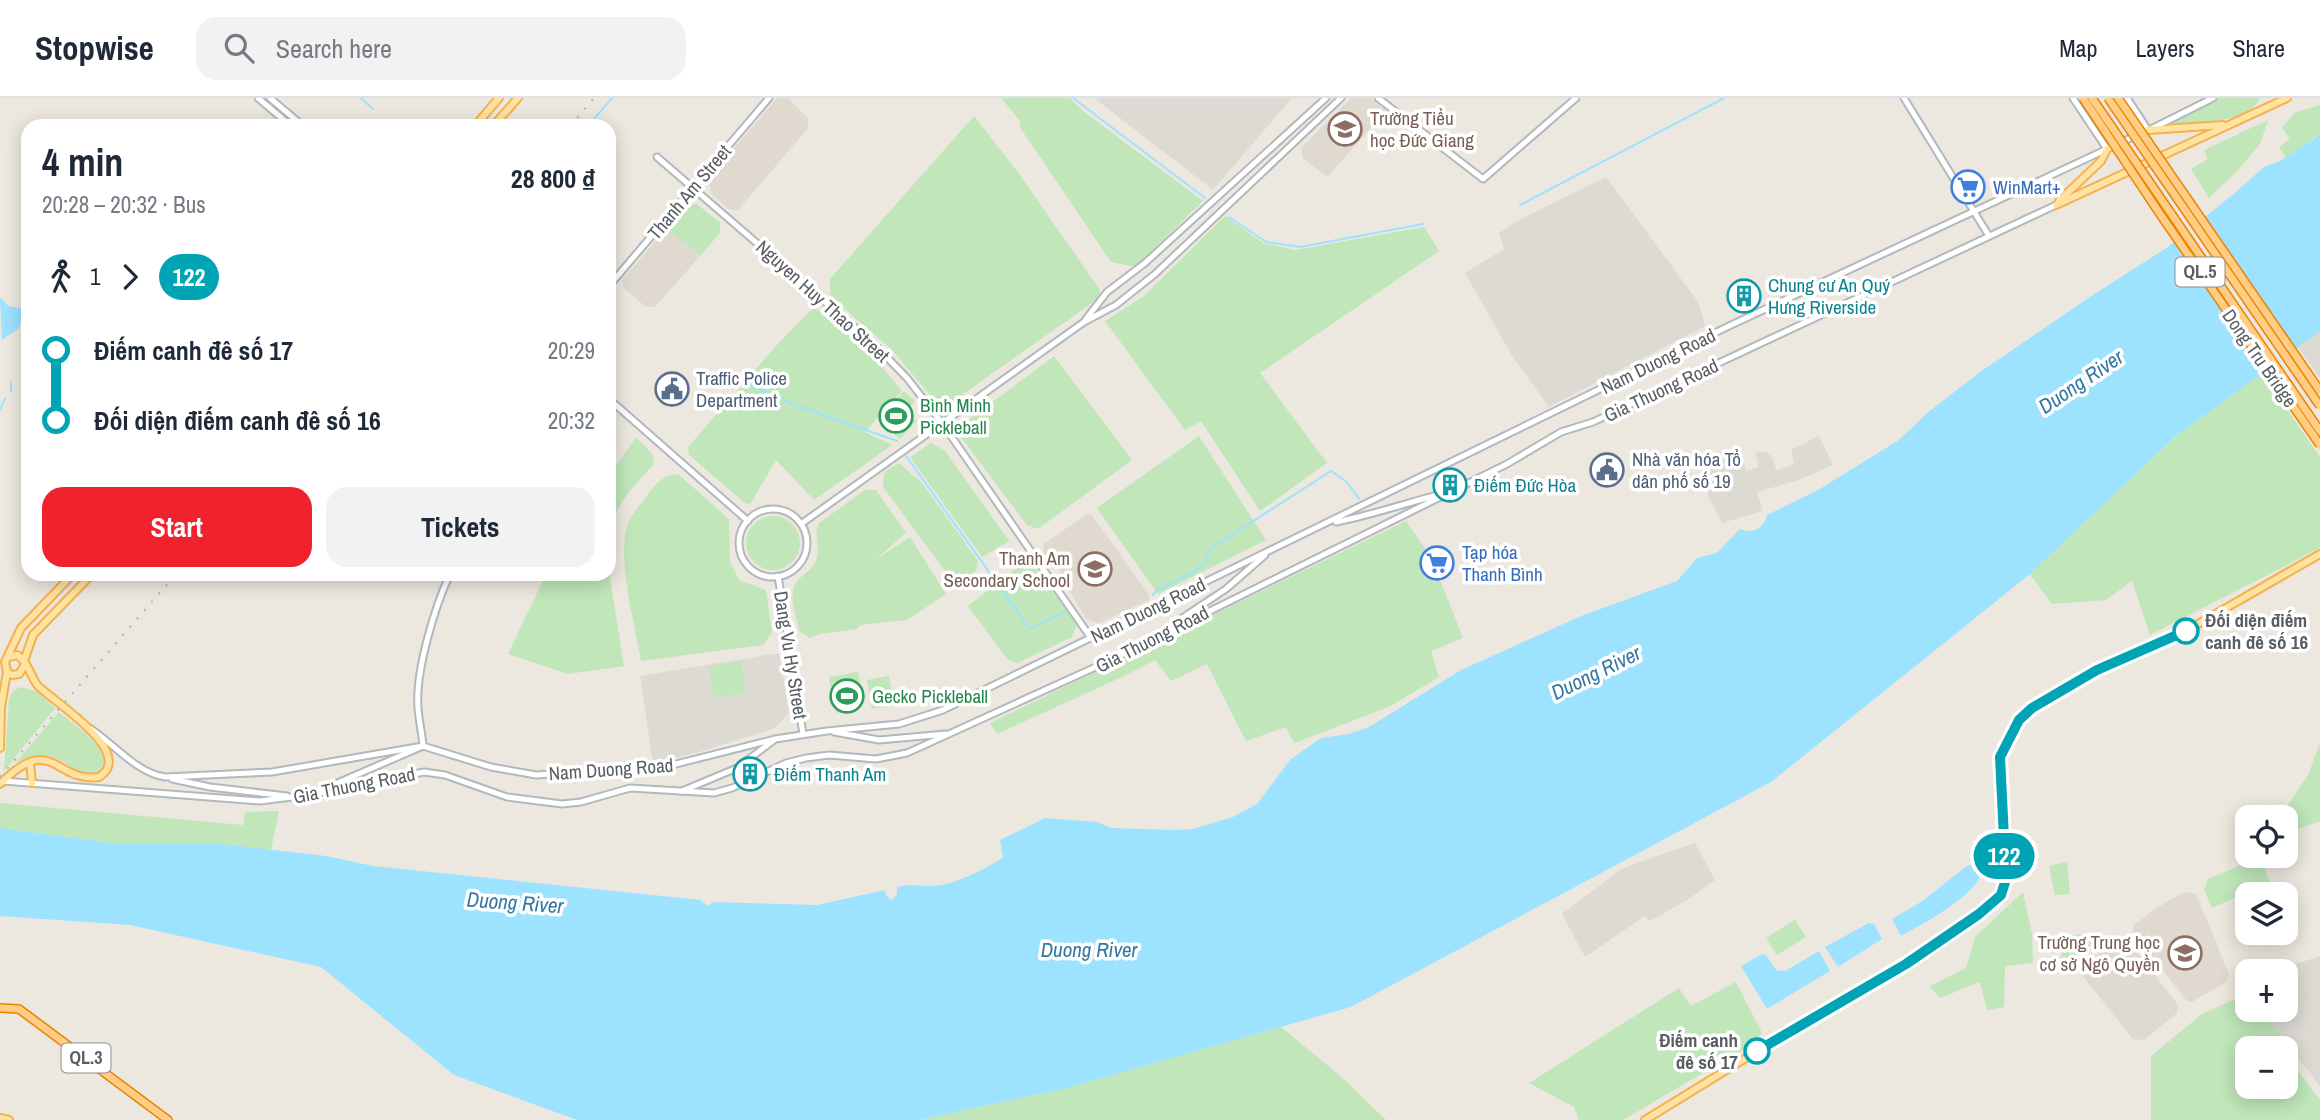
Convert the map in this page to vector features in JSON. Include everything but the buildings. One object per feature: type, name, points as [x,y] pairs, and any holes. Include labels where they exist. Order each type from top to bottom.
[{"type":"highway","name":"Dong Tru Bridge","points":[[2082,98],[2320,445]]},
{"type":"highway","name":"Dong Tru Bridge","points":[[2092,98],[2320,431]]},
{"type":"highway","name":"Dong Tru Bridge","points":[[2108,98],[2320,405]]},
{"type":"highway","name":"Dong Tru Bridge","points":[[2118,98],[2320,391]]},
{"type":"highway","name":"QL.3","points":[[0,1008],[19,1009],[168,1120]]},
{"type":"main road","points":[[258,98],[283,119]]},
{"type":"main road","points":[[270,98],[295,119]]},
{"type":"main road","points":[[481,119],[499,98]]},
{"type":"main road","points":[[499,119],[518,98]]},
{"type":"main road","name":"Thanh Am Street","points":[[616,278],[769,98]]},
{"type":"main road","points":[[1084,322],[1107,292],[1145,262],[1326,98]]},
{"type":"main road","points":[[801,524],[1084,322],[1116,305],[1155,274],[1340,98]]},
{"type":"main road","points":[[1378,98],[1483,179],[1576,98]]},
{"type":"main road","points":[[1904,98],[1989,236]]},
{"type":"main road","points":[[2056,205],[2101,161],[2107,149],[2073,98]]},
{"type":"main road","points":[[2127,98],[2148,130],[2228,125]]},
{"type":"main road","name":"Nam Duong Road","points":[[92,729],[147,772],[165,777],[272,772],[423,746],[506,771],[564,775],[672,766],[775,739],[899,724],[943,710],[1725,328],[2213,98]]},
{"type":"main road","name":"Gia Thuong Road","points":[[1,782],[255,801],[298,797],[424,772],[445,775],[494,794],[545,803],[575,803],[629,788],[722,792],[775,767],[806,758],[829,755],[876,759],[901,755],[1143,644],[1511,461],[1560,432],[1610,414],[2287,98]]},
{"type":"main road","name":"Nguyen Huy Thao Street","points":[[657,157],[875,345],[907,378],[1091,638]]},
{"type":"main road","points":[[616,405],[748,521]]},
{"type":"main road","points":[[1327,524],[1370,516],[1408,502],[1451,491]]},
{"type":"main road","points":[[777,510],[791,515],[801,524],[807,541],[803,557],[793,570],[778,576],[760,574],[750,568],[743,559],[740,537],[748,521],[762,511],[777,510]]},
{"type":"main road","points":[[1143,644],[1226,589],[1270,551]]},
{"type":"main road","points":[[1645,1120],[1906,964],[1979,914],[2001,895],[2006,879],[2000,757],[2019,720],[2032,708],[2097,670],[2186,631],[2320,554]]},
{"type":"main road","name":"Dang Vu Hy Street","points":[[778,576],[803,734]]},
{"type":"main road","points":[[0,748],[1,707],[7,671],[5,664],[21,628],[66,581]]},
{"type":"main road","points":[[7,671],[12,675],[24,670],[33,635],[85,581]]},
{"type":"main road","points":[[308,795],[423,746],[418,707],[421,669],[447,581]]},
{"type":"main road","points":[[1,782],[21,765],[48,760],[80,776],[99,777],[106,771],[108,757],[92,729],[39,686],[17,655],[9,657]]},
{"type":"main road","points":[[827,731],[879,740],[953,733]]},
{"type":"main road","points":[[679,792],[737,768],[775,739]]},
{"type":"main road","points":[[30,762],[32,783]]},
{"type":"main road","points":[[165,777],[199,786],[298,797]]},
{"type":"main road","points":[[0,1118],[9,1120]]},
{"type":"shaded area","points":[[777,98],[788,98],[808,118],[808,128],[738,210],[728,209],[711,193],[708,179]]},
{"type":"shaded area","points":[[1094,98],[1292,98],[1213,190]]},
{"type":"shaded area","name":"Trường Tiểu học Đức Giang","points":[[1351,98],[1370,98],[1386,111],[1327,177],[1302,157],[1302,147]]},
{"type":"shaded area","points":[[1606,177],[1699,303],[1705,326],[1549,407],[1511,354],[1465,273],[1504,249],[1499,233],[1517,221]]},
{"type":"shaded area","points":[[667,228],[700,256],[655,307],[646,307],[624,288],[622,280]]},
{"type":"shaded area","points":[[2320,331],[2320,378],[2298,347]]},
{"type":"shaded area","points":[[1819,436],[1833,465],[1799,480],[1757,492],[1763,511],[1722,523],[1708,496],[1711,455],[1741,451],[1746,471],[1759,467],[1755,453],[1766,452],[1771,456],[1777,470],[1794,464],[1791,450]]},
{"type":"shaded area","name":"Thanh Am Secondary School","points":[[1087,514],[1091,514],[1149,595],[1149,600],[1099,623],[1086,619],[1060,575],[1060,562],[1048,562],[1043,558],[1044,544]]},
{"type":"shaded area","points":[[779,653],[789,713],[775,728],[703,751],[653,763],[640,676]]},
{"type":"shaded area","points":[[1695,843],[1715,880],[1650,921],[1645,916],[1585,957],[1562,914],[1623,868]]},
{"type":"shaded area","name":"Trường Trung học cơ sở Ngô Quyền","points":[[2184,892],[2196,894],[2229,974],[2226,982],[2192,1002],[2187,1001],[2133,932],[2133,926]]},
{"type":"shaded area","points":[[2119,937],[2127,939],[2178,1005],[2177,1013],[2144,1040],[2133,1039],[2081,974],[2083,966]]},
{"type":"shaded area","points":[[2320,956],[2320,1086],[2298,1058],[2298,1036],[2281,1036],[2269,1022],[2298,1022],[2298,963]]},
{"type":"green space","points":[[1001,98],[1070,98],[1083,111],[1203,201],[1135,267],[1111,262],[1019,126],[1021,122]]},
{"type":"green space","points":[[2216,98],[2260,98],[2254,107],[2232,118],[2164,124]]},
{"type":"green space","points":[[2320,105],[2320,134],[2286,158],[2279,147],[2290,139],[2282,128],[2294,113]]},
{"type":"green space","points":[[974,116],[1017,171],[1100,290],[1099,298],[949,404],[935,401],[892,350],[830,296],[830,279]]},
{"type":"green space","points":[[2268,120],[2260,144],[2209,198],[2191,169],[2208,159],[2204,150]]},
{"type":"green space","points":[[697,204],[720,223],[720,233],[700,256],[667,228],[688,205]]},
{"type":"green space","points":[[1225,216],[1263,243],[1295,250],[1424,227],[1439,251],[1260,373],[1327,463],[1260,511],[1201,421],[1185,430],[1105,321],[1144,296]]},
{"type":"green space","points":[[814,307],[869,352],[902,391],[865,432],[892,445],[814,500],[776,460],[751,503],[746,504],[689,455],[688,447],[776,346]]},
{"type":"green space","points":[[1054,356],[1132,460],[1038,529],[1027,525],[961,437],[959,427]]},
{"type":"green space","points":[[2262,373],[2320,457],[2320,548],[2150,635],[2132,581],[2106,600],[2052,604],[2030,574],[2176,436]]},
{"type":"green space","name":"Bình Minh Pickleball","points":[[904,391],[915,401],[905,412],[916,421],[900,439],[878,420]]},
{"type":"green space","points":[[1199,436],[1266,540],[1158,594],[1097,508]]},
{"type":"green space","points":[[636,437],[653,455],[654,464],[633,487],[616,514],[616,466]]},
{"type":"green space","points":[[931,443],[945,451],[1009,541],[982,557],[910,457]]},
{"type":"green space","points":[[899,463],[923,484],[978,561],[976,571],[956,583],[883,487],[884,472]]},
{"type":"green space","points":[[678,474],[729,519],[730,561],[739,580],[766,590],[772,632],[763,645],[641,661],[625,570],[625,535],[629,521],[654,486],[664,478]]},
{"type":"green space","points":[[865,490],[876,490],[906,533],[875,560],[910,537],[946,594],[907,620],[860,625],[857,629],[810,638],[800,632],[793,603],[794,587],[816,561],[819,523]]},
{"type":"green space","points":[[778,516],[788,520],[796,528],[800,543],[796,558],[788,566],[768,570],[758,566],[750,558],[746,538],[750,528],[758,520]]},
{"type":"green space","points":[[1406,521],[1431,557],[1463,638],[1431,651],[1439,677],[1389,707],[1294,743],[1286,727],[1246,741],[1207,664],[1171,681],[1155,660],[997,734],[990,723]]},
{"type":"green space","points":[[1026,560],[1032,563],[1077,624],[1072,637],[1018,663],[1008,660],[968,606]]},
{"type":"green space","points":[[543,581],[610,581],[624,666],[568,674],[508,654]]},
{"type":"green space","points":[[741,661],[745,690],[743,693],[717,697],[713,693],[709,670],[712,666]]},
{"type":"green space","name":"Gecko Pickleball","points":[[858,672],[863,700],[849,703],[850,710],[836,713],[829,677]]},
{"type":"green space","points":[[889,676],[894,705],[872,709],[867,680]]},
{"type":"green space","points":[[20,687],[36,691],[55,708],[4,771],[9,699],[12,692]]},
{"type":"green space","points":[[59,712],[102,753],[105,761],[97,773],[84,773],[50,756],[37,756],[16,762]]},
{"type":"green space","points":[[2320,743],[2320,821],[2298,829],[2298,805],[2288,805],[2308,775]]},
{"type":"green space","points":[[0,803],[243,825],[245,812],[279,811],[271,850],[222,844],[118,844],[0,828]]},
{"type":"green space","points":[[2067,862],[2070,894],[2055,895],[2049,866]]},
{"type":"green space","points":[[2235,868],[2264,868],[2270,882],[2235,882],[2235,898],[2212,908],[2204,890],[2208,879]]},
{"type":"green space","points":[[2023,892],[2032,934],[2033,963],[2005,966],[2004,1007],[1987,1010],[1980,982],[1940,998],[1930,986],[1966,968],[1975,937]]},
{"type":"green space","points":[[1795,920],[1806,937],[1777,955],[1766,938]]},
{"type":"green space","points":[[2067,935],[2103,936],[2057,970]]},
{"type":"green space","points":[[1736,982],[1762,1033],[1754,1043],[1623,1120],[1579,1120],[1574,1107],[1529,1083],[1679,988],[1691,1006]]},
{"type":"green space","points":[[2235,999],[2235,1022],[2269,1022],[2281,1036],[2235,1036],[2235,1099],[2298,1099],[2298,1071],[2320,1100],[2320,1120],[2151,1120],[2151,1056],[2202,1014]]},
{"type":"green space","points":[[1281,1027],[1343,1078],[1386,1120],[919,1120],[1067,1088]]},
{"type":"water","name":"Duong River","points":[[2320,135],[2320,331],[2176,436],[2030,574],[1771,782],[1351,1007],[1067,1088],[919,1120],[577,1120],[454,1075],[321,967],[130,925],[0,916],[0,828],[118,844],[222,844],[326,856],[373,866],[701,900],[707,906],[713,902],[817,905],[885,890],[886,896],[892,900],[897,894],[897,887],[948,884],[987,867],[1003,858],[1000,840],[1045,818],[1097,822],[1111,828],[1173,830],[1193,829],[1233,817],[1257,804],[1290,760],[1321,738],[1349,734],[1369,727],[1461,670],[1581,616],[1677,581],[1697,558],[1717,553],[1740,529],[1757,529],[1767,515],[1818,490],[1899,440],[1927,413],[1983,370],[2168,247],[2264,167],[2280,161]]},
{"type":"water","points":[[0,297],[8,306],[21,308],[19,328],[2,340]]},
{"type":"water","points":[[1984,860],[1983,872],[1966,894],[1953,905],[1901,936],[1892,919],[1921,902],[1967,866]]},
{"type":"water","points":[[1869,923],[1874,924],[1882,939],[1838,967],[1825,947]]},
{"type":"water","points":[[1819,951],[1830,971],[1767,1009],[1741,966],[1762,954],[1766,955],[1776,970],[1785,971]]},
{"type":"pier","points":[[2204,214],[2298,351],[2267,374],[2173,239]]},
{"type":"waterway","points":[[361,98],[373,109]]},
{"type":"waterway","points":[[594,119],[612,98]]},
{"type":"waterway","points":[[1073,98],[1205,198]]},
{"type":"waterway","points":[[1520,205],[1724,98]]},
{"type":"waterway","points":[[1229,217],[1266,242],[1300,247],[1423,224]]},
{"type":"waterway","points":[[11,382],[11,392]]},
{"type":"waterway","points":[[744,383],[793,404],[897,441]]},
{"type":"waterway","points":[[0,410],[5,398]]},
{"type":"waterway","points":[[906,456],[1030,629],[1064,612]]},
{"type":"waterway","points":[[1153,595],[1157,590],[1204,564],[1210,549],[1331,471],[1347,482],[1359,499]]},
{"type":"railway","points":[[576,119],[594,98]]},
{"type":"railway","points":[[0,777],[170,581]]},
{"type":"bus line","name":"122","points":[[1757,1051],[1906,964],[1979,914],[2001,895],[2006,879],[2000,757],[2019,720],[2032,708],[2097,670],[2186,631]]},
{"type":"place","name":"Trường Tiểu học Đức Giang","points":[[1345,129]]},
{"type":"place","name":"WinMart+","points":[[1968,187]]},
{"type":"place","name":"Chung cư An Quý Hưng Riverside","points":[[1744,296]]},
{"type":"place","name":"Traffic Police Department","points":[[672,389]]},
{"type":"place","name":"Bình Minh Pickleball","points":[[896,416]]},
{"type":"place","name":"Nhà văn hóa Tổ dân phố số 19","points":[[1607,470]]},
{"type":"place","name":"Điếm Đức Hòa","points":[[1450,485]]},
{"type":"place","name":"Tạp hóa Thanh Bình","points":[[1437,563]]},
{"type":"place","name":"Thanh Am Secondary School","points":[[1095,569]]},
{"type":"place","name":"Đối diện điếm canh đê số 16","points":[[2186,631]]},
{"type":"place","name":"Gecko Pickleball","points":[[847,696]]},
{"type":"place","name":"Điếm Thanh Am","points":[[750,774]]},
{"type":"place","name":"Trường Trung học cơ sở Ngô Quyền","points":[[2185,953]]},
{"type":"place","name":"Điếm canh đê số 17","points":[[1757,1051]]}]
